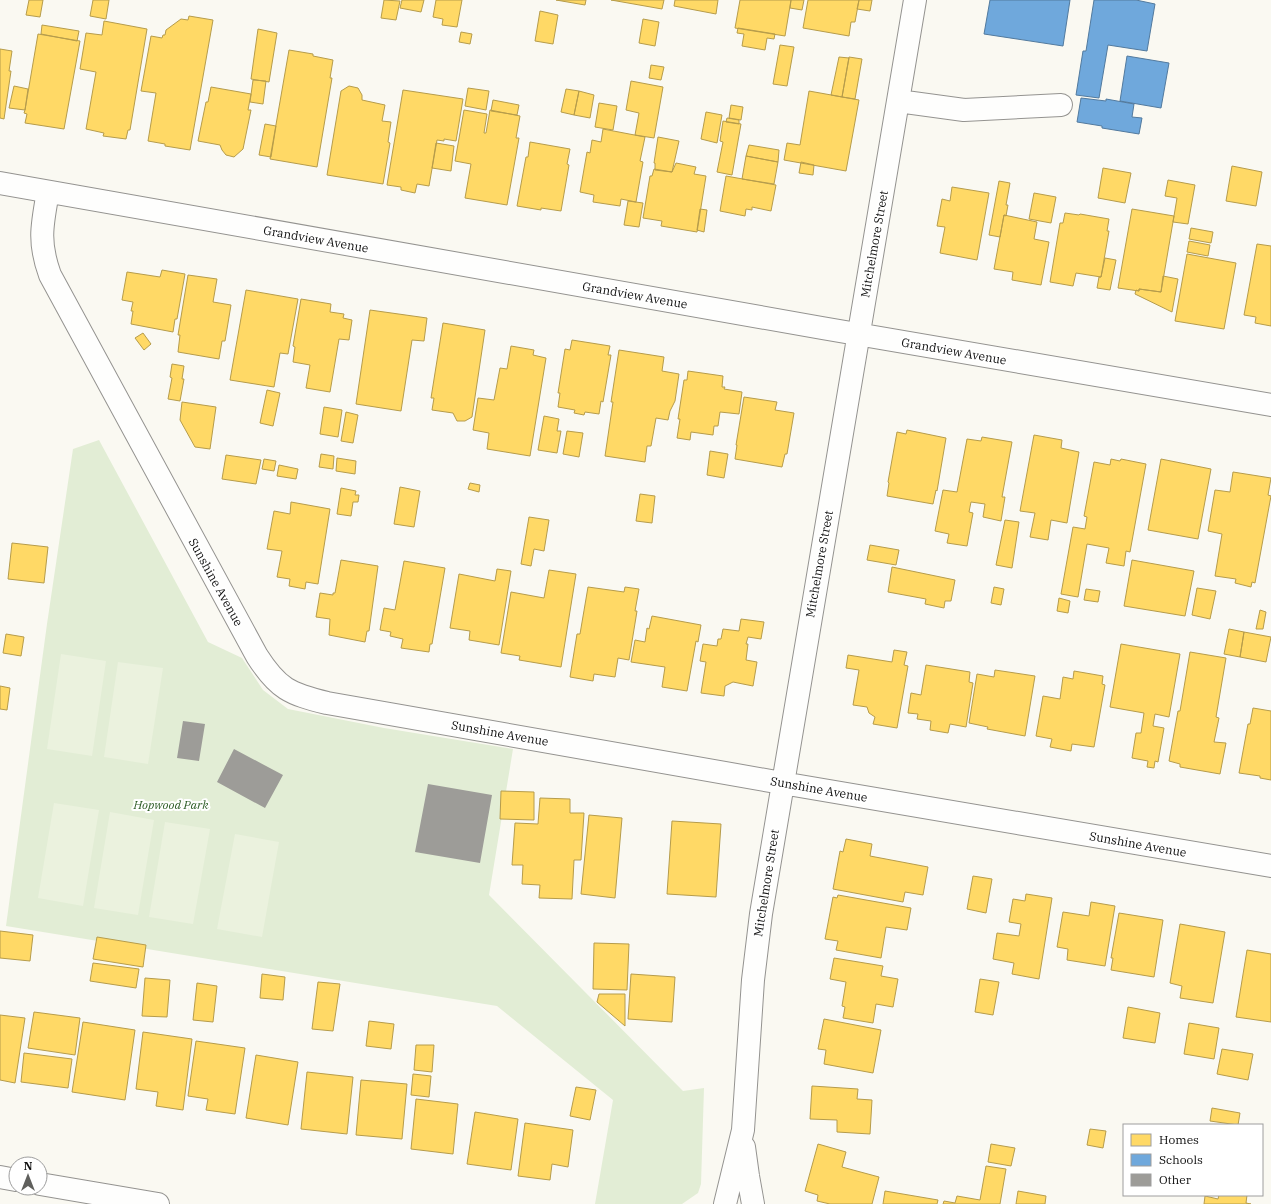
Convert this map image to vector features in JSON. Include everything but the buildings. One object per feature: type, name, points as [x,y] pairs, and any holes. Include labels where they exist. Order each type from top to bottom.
[{"type":"street","name":"Mitchelmore Street","points":[[725,1204],[743,1130],[753,980],[760,914],[916,0]]},
{"type":"street","points":[[898,101],[964,110],[1061,105]]},
{"type":"street","name":"Grandview Avenue","points":[[0,183],[859,335],[1271,405]]},
{"type":"street","name":"Sunshine Avenue","points":[[48,192],[42,224],[41,241],[44,259],[50,275],[257,656],[268,673],[282,687],[304,697],[327,703],[782,783],[1271,866]]},
{"type":"street","name":"Mitchelmore Street","points":[[743,1130],[748,1176],[753,1204]]},
{"type":"street","points":[[48,1185],[158,1204]]},
{"type":"green space","name":"Hopwood Park","points":[[99,440],[208,642],[242,658],[263,690],[288,709],[384,728],[513,749],[489,895],[683,1091],[704,1088],[701,1184],[698,1193],[682,1204],[595,1204],[613,1100],[497,1006],[6,926],[47,624],[73,449]]},
{"type":"green space","points":[[61,654],[106,661],[92,756],[47,749]]},
{"type":"green space","points":[[118,662],[163,668],[148,764],[104,757]]},
{"type":"green space","points":[[54,803],[99,810],[83,906],[38,898]]},
{"type":"green space","points":[[110,812],[154,820],[138,915],[94,908]]},
{"type":"green space","points":[[165,822],[210,829],[193,924],[149,917]]},
{"type":"green space","points":[[235,834],[279,842],[262,937],[217,929]]}]
